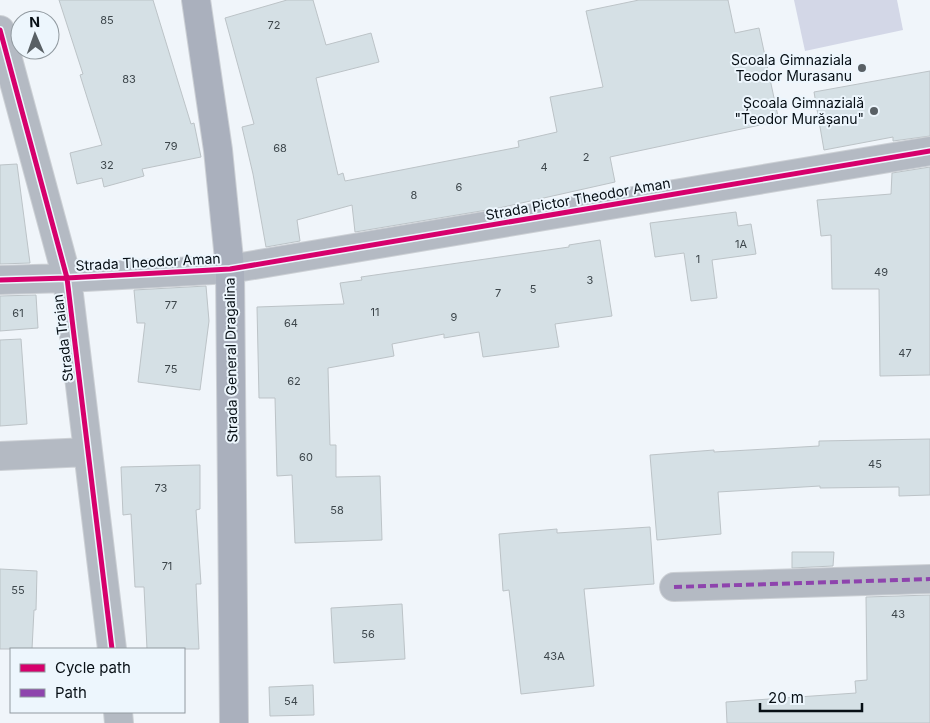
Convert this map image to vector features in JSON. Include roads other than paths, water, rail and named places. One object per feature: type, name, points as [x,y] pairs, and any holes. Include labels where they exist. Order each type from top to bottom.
[{"type":"main road","name":"Strada General Dragalina","points":[[196,0],[218,150],[230,269],[234,723]]},
{"type":"street","name":"Strada Traian","points":[[0,30],[67,278],[112,648]]},
{"type":"street","name":"Strada Pictor Theodor Aman","points":[[230,269],[930,151]]},
{"type":"street","name":"Strada Theodor Aman","points":[[67,278],[230,269]]},
{"type":"street","points":[[0,280],[67,278]]},
{"type":"street","points":[[0,456],[88,452]]},
{"type":"street","points":[[674,588],[930,578]]},
{"type":"place","name":"Scoala Gimnaziala Teodor Murasanu","points":[[862,68]]},
{"type":"place","name":"Școala Gimnazială \"Teodor Murășanu\"","points":[[874,111]]}]
